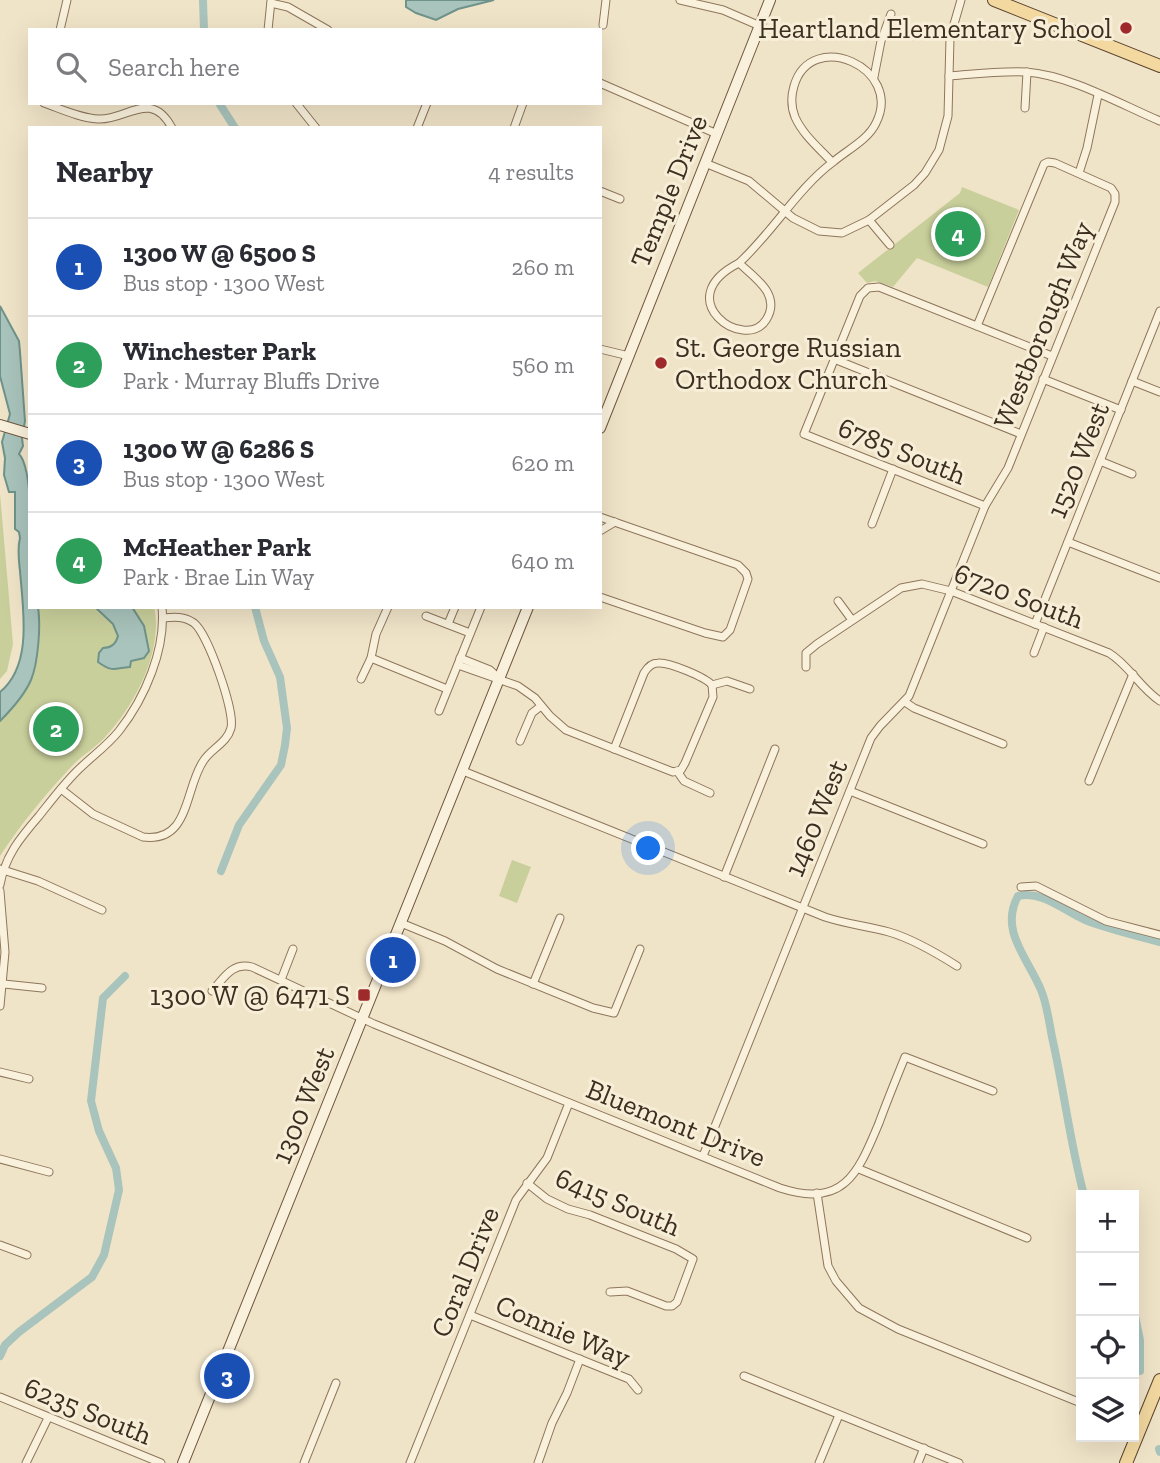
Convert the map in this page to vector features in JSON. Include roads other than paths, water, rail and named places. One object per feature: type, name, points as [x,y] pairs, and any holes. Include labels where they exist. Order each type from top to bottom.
[{"type":"main road","points":[[994,0],[1160,66]]},
{"type":"main road","points":[[1139,1422],[1160,1380]]},
{"type":"main road","points":[[1126,1463],[1132,1442]]},
{"type":"street","points":[[60,28],[67,0]]},
{"type":"street","points":[[603,25],[606,0]]},
{"type":"street","points":[[680,0],[723,10],[760,26]]},
{"type":"street","name":"Temple Drive","points":[[602,423],[770,0]]},
{"type":"street","points":[[705,163],[749,181],[806,227],[830,233],[849,231],[869,220],[914,185],[934,159],[942,141],[948,116],[950,38],[961,0]]},
{"type":"street","points":[[268,28],[271,1],[288,7],[325,28]]},
{"type":"street","points":[[874,77],[881,41],[891,14]]},
{"type":"street","points":[[739,263],[760,281],[769,293],[769,315],[763,325],[755,330],[742,330],[716,318],[710,308],[713,285],[729,268],[739,263],[832,162],[863,139],[877,122],[881,98],[880,88],[874,77],[852,62],[831,56],[816,58],[804,66],[791,95],[794,114],[809,138],[832,162]]},
{"type":"street","points":[[949,76],[1027,72],[1058,79],[1160,121]]},
{"type":"street","points":[[1025,108],[1027,72]]},
{"type":"street","points":[[602,84],[717,134]]},
{"type":"street","points":[[1079,173],[1098,95]]},
{"type":"street","points":[[49,105],[99,119],[117,116],[133,108],[147,108],[162,114],[171,126]]},
{"type":"street","points":[[298,105],[314,126]]},
{"type":"street","points":[[418,126],[426,105]]},
{"type":"street","points":[[515,126],[522,105]]},
{"type":"street","name":"Westborough Way","points":[[977,326],[1041,169],[1048,162],[1107,185],[1114,191],[1115,202],[1021,434],[1001,481],[985,506]]},
{"type":"street","points":[[602,192],[620,199]]},
{"type":"street","points":[[869,220],[890,245]]},
{"type":"street","points":[[1021,434],[834,359],[863,290],[873,286],[1052,356]]},
{"type":"street","name":"1520 West","points":[[1035,624],[1160,312]]},
{"type":"street","points":[[602,349],[629,356]]},
{"type":"street","name":"6785 South","points":[[834,359],[804,434],[985,506]]},
{"type":"street","points":[[1043,379],[1121,411]]},
{"type":"street","points":[[1132,381],[1160,392]]},
{"type":"street","points":[[0,425],[28,433]]},
{"type":"street","points":[[1100,461],[1132,474]]},
{"type":"street","points":[[872,524],[893,469]]},
{"type":"street","name":"1460 West","points":[[703,1156],[874,732],[905,702],[913,689],[985,506]]},
{"type":"street","points":[[602,518],[738,565],[748,579],[730,630],[723,636],[705,633],[602,598]]},
{"type":"street","points":[[602,530],[615,522]]},
{"type":"street","points":[[1068,542],[1160,578]]},
{"type":"street","name":"6720 South","points":[[806,667],[806,653],[901,588],[931,585],[1109,653],[1123,663],[1160,701]]},
{"type":"street","points":[[838,601],[852,621]]},
{"type":"street","points":[[0,885],[2,869],[18,839],[77,771],[109,742],[127,721],[158,656],[162,637],[162,609]]},
{"type":"street","points":[[361,679],[387,609]]},
{"type":"street","points":[[448,624],[454,609]]},
{"type":"street","points":[[439,711],[480,609]]},
{"type":"street","name":"1300 West","points":[[183,1463],[527,609]]},
{"type":"street","points":[[426,616],[470,633]]},
{"type":"street","points":[[61,789],[98,817],[143,836],[167,834],[179,822],[203,762],[227,738],[232,717],[204,633],[186,619],[163,618]]},
{"type":"street","points":[[1034,653],[1044,627]]},
{"type":"street","points":[[371,658],[447,689]]},
{"type":"street","points":[[459,662],[488,677],[499,678],[528,692],[566,730],[664,769],[677,771],[684,781],[710,793]]},
{"type":"street","points":[[614,749],[644,673],[651,665],[659,663],[705,678],[712,685],[712,697],[685,763],[677,771]]},
{"type":"street","points":[[1090,781],[1133,674]]},
{"type":"street","points":[[712,685],[727,681],[750,689]]},
{"type":"street","points":[[905,702],[1003,744]]},
{"type":"street","points":[[520,741],[531,713],[541,706]]},
{"type":"street","points":[[724,877],[775,749]]},
{"type":"street","points":[[463,771],[803,908],[841,922],[891,932],[922,945],[957,966]]},
{"type":"street","points":[[850,791],[983,844]]},
{"type":"street","points":[[2,869],[38,881],[102,910]]},
{"type":"street","points":[[1021,887],[1036,886],[1106,921],[1160,935]]},
{"type":"street","points":[[0,891],[4,984],[0,1006]]},
{"type":"street","points":[[533,984],[560,918]]},
{"type":"street","points":[[401,923],[445,941],[480,961],[533,984],[593,1008],[614,1013],[640,949]]},
{"type":"street","points":[[281,980],[293,949]]},
{"type":"street","name":"Bluemont Drive","points":[[212,991],[238,966],[252,967],[363,1018],[569,1103],[793,1192],[817,1193]]},
{"type":"street","points":[[4,984],[42,988]]},
{"type":"street","points":[[993,1091],[905,1057],[859,1169],[845,1183],[829,1191],[817,1193],[828,1266],[835,1281],[859,1308],[891,1326],[1076,1400]]},
{"type":"street","points":[[0,1072],[29,1079]]},
{"type":"street","name":"Coral Drive","points":[[410,1463],[516,1200],[547,1158],[569,1103]]},
{"type":"street","points":[[0,1159],[48,1172]]},
{"type":"street","points":[[859,1169],[1027,1238]]},
{"type":"street","name":"6415 South","points":[[527,1183],[557,1204],[676,1249],[693,1259],[677,1302],[672,1306],[627,1291],[610,1292]]},
{"type":"street","points":[[0,1245],[27,1255]]},
{"type":"street","name":"Connie Way","points":[[470,1315],[629,1380],[638,1390]]},
{"type":"street","points":[[538,1463],[580,1359]]},
{"type":"street","points":[[744,1376],[959,1463]]},
{"type":"street","points":[[304,1463],[336,1383]]},
{"type":"street","name":"6235 South","points":[[0,1397],[161,1463]]},
{"type":"street","points":[[819,1463],[839,1415]]},
{"type":"street","points":[[26,1463],[48,1418]]},
{"type":"street","points":[[918,1463],[924,1448]]},
{"type":"water","points":[[406,0],[494,0],[458,9],[436,20],[406,7]]},
{"type":"water","points":[[0,306],[19,341],[25,421],[23,446],[19,454],[28,481],[28,609],[38,609],[39,624],[37,654],[31,680],[21,697],[0,721],[0,692],[10,681],[22,652],[24,619],[18,555],[20,538],[15,529],[15,492],[9,492],[4,475],[2,442],[10,414],[0,376]]},
{"type":"water","points":[[97,609],[133,609],[144,626],[149,651],[144,658],[131,661],[130,667],[110,669],[98,662],[99,653],[103,648],[113,645],[118,636],[113,624]]},
{"type":"waterway","points":[[203,0],[204,28]]},
{"type":"waterway","points":[[220,105],[234,126]]},
{"type":"waterway","points":[[221,871],[239,825],[281,765],[285,745],[287,728],[280,677],[264,641],[256,609]]},
{"type":"waterway","points":[[1083,1190],[1046,1007],[1041,990],[1017,944],[1012,921],[1013,909],[1018,896],[1037,896],[1090,922],[1160,942]]},
{"type":"waterway","points":[[0,1356],[5,1345],[19,1332],[92,1277],[104,1255],[119,1190],[116,1168],[99,1131],[91,1101],[103,998],[125,976]]},
{"type":"waterway","points":[[1135,1316],[1140,1340],[1140,1371]]},
{"type":"place","name":"Heartland Elementary School","points":[[1126,28]]},
{"type":"place","name":"McHeather Park","points":[[958,234]]},
{"type":"place","name":"St. George Russian Orthodox Church","points":[[661,363]]},
{"type":"place","name":"Winchester Park","points":[[56,729]]},
{"type":"place","name":"1300 W @ 6500 S","points":[[393,960]]},
{"type":"place","name":"1300 W @ 6471 S","points":[[364,995]]},
{"type":"place","name":"1300 W @ 6286 S","points":[[227,1376]]}]
